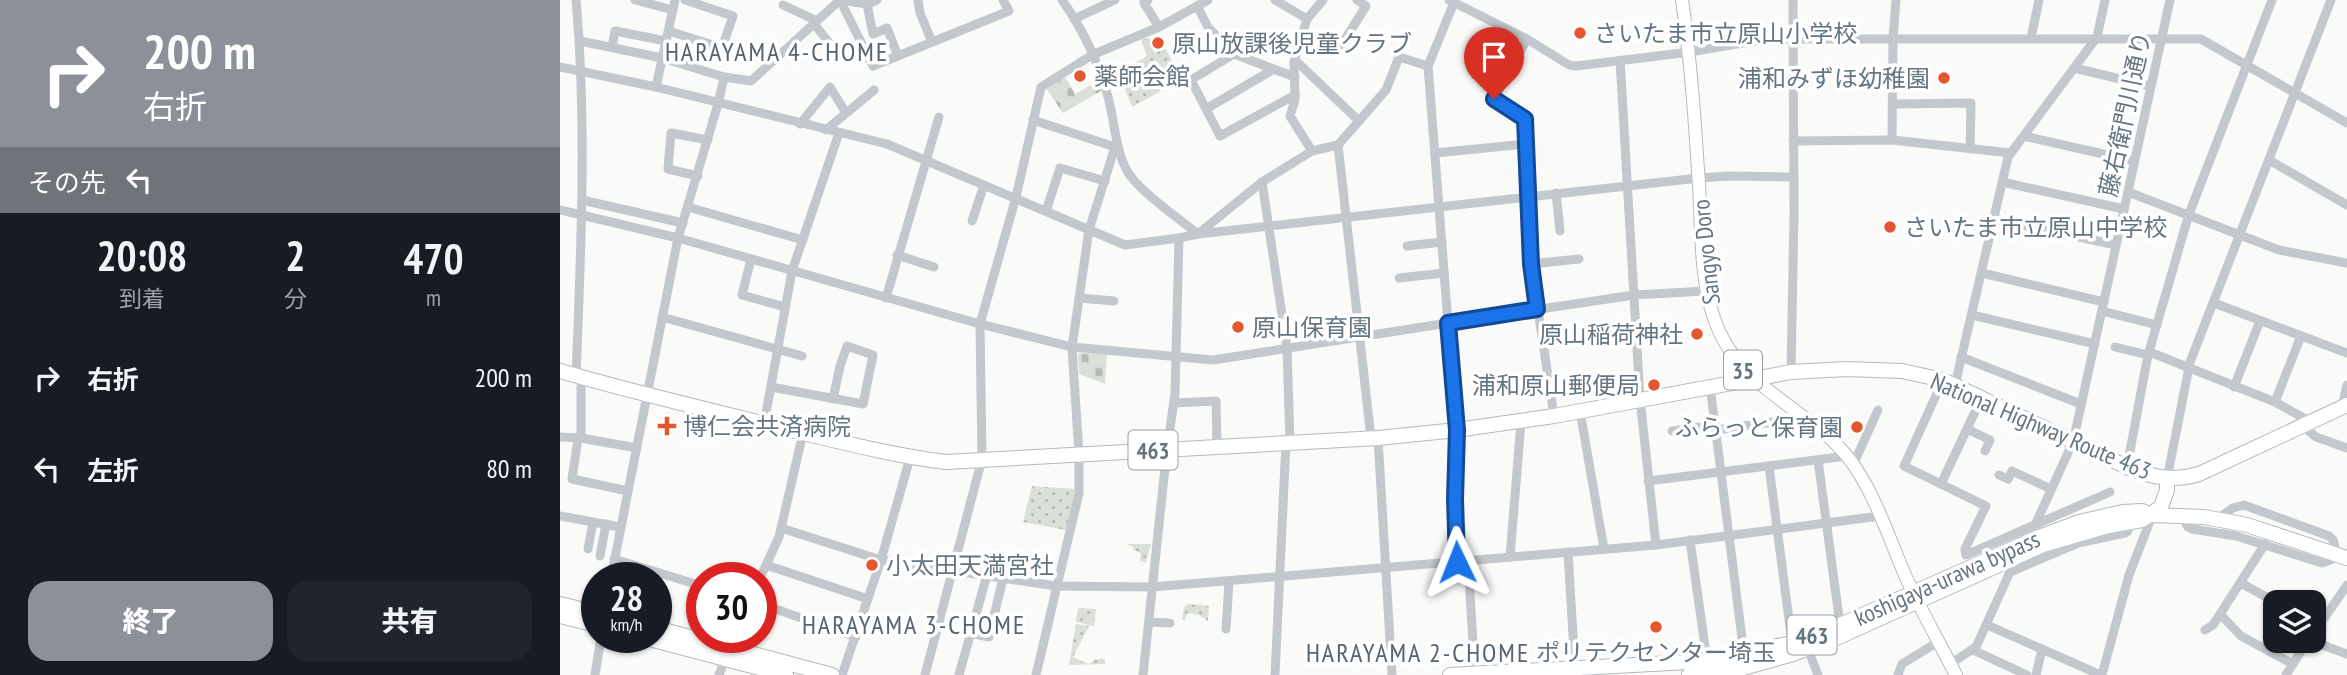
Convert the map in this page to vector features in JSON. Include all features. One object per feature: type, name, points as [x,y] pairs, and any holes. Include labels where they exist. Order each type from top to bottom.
[{"type":"highway","name":"National Highway Route 463","points":[[560,372],[764,424],[910,458],[946,462],[1374,438],[1457,430],[1521,422],[1790,372],[1877,370],[1902,371],[1949,382],[2127,467],[2167,479],[2199,474],[2345,406]]},
{"type":"highway","points":[[2152,515],[2161,507],[2167,490],[2167,479]]},
{"type":"highway","name":"koshigaya-urawa bypass","points":[[1689,675],[1743,668],[1808,649],[2079,522],[2107,515],[2142,511],[2152,515],[2217,519],[2271,531],[2342,556]]},
{"type":"highway","name":"koshigaya-urawa bypass","points":[[2039,542],[2142,520],[2152,515]]},
{"type":"highway","name":"koshigaya-urawa bypass","points":[[1450,675],[1707,661],[1792,643],[1915,597]]},
{"type":"highway","points":[[560,604],[581,609]]},
{"type":"highway","points":[[560,616],[581,621]]},
{"type":"highway","points":[[740,653],[786,675]]},
{"type":"highway","points":[[748,653],[832,675]]},
{"type":"main road","name":"Sangyo Doro","points":[[1682,0],[1690,52],[1706,290],[1720,333],[1752,379],[1824,433],[1850,460],[1880,516],[1915,597],[1953,669]]},
{"type":"street","points":[[576,0],[582,72],[583,216],[578,377],[580,438],[572,479],[628,491]]},
{"type":"street","points":[[635,0],[673,10]]},
{"type":"street","points":[[656,87],[675,0]]},
{"type":"street","points":[[611,47],[615,31],[668,36],[722,48],[733,16],[684,0]]},
{"type":"street","points":[[580,41],[662,58],[751,81],[815,25],[839,0],[872,2],[873,34],[887,28],[898,56]]},
{"type":"street","points":[[839,0],[873,66],[1009,11],[1003,0]]},
{"type":"street","points":[[918,0],[920,13],[932,42]]},
{"type":"street","points":[[1074,19],[1115,0]]},
{"type":"street","points":[[1148,0],[1144,4],[1159,27]]},
{"type":"street","points":[[925,675],[982,459],[980,324],[1016,197],[1041,88],[1092,55],[1159,27],[1208,0]]},
{"type":"street","points":[[1275,0],[1307,19]]},
{"type":"street","points":[[1312,151],[1290,116],[1295,95],[1295,60],[1307,19],[1323,0]]},
{"type":"street","points":[[1341,46],[1366,6],[1357,0]]},
{"type":"street","points":[[1790,372],[1794,214],[1793,0]]},
{"type":"street","points":[[1892,140],[1896,0]]},
{"type":"street","points":[[2031,38],[2039,0]]},
{"type":"street","points":[[2039,542],[1966,555],[1965,550],[1986,506],[1904,466],[1961,357],[2011,153],[2097,37],[2105,0]]},
{"type":"street","name":"藤右衛門川通り","points":[[2039,542],[2051,489],[2073,442],[2170,0]]},
{"type":"street","points":[[2127,467],[2148,355],[2189,214],[2272,0]]},
{"type":"street","points":[[2167,479],[2188,368],[2331,0]]},
{"type":"street","points":[[1457,562],[1457,430],[1428,66],[1452,1],[1527,39],[1569,65],[1620,61],[1760,40],[1793,38],[2201,39],[2346,119]]},
{"type":"street","points":[[1067,2],[1108,94],[1117,147],[1129,174],[1153,198],[1198,234]]},
{"type":"street","points":[[783,5],[813,19],[837,52]]},
{"type":"street","points":[[1197,6],[1208,27],[1234,54],[1295,77]]},
{"type":"street","points":[[1527,39],[1494,99],[1525,119],[1531,264],[1554,416]]},
{"type":"street","points":[[1234,54],[1191,80],[1220,136],[1295,95]]},
{"type":"street","points":[[1198,234],[1262,182],[1312,151],[1338,145],[1386,90],[1399,57],[1428,66]]},
{"type":"street","points":[[1295,60],[1360,121]]},
{"type":"street","points":[[1620,61],[1640,399],[1656,545]]},
{"type":"street","points":[[560,67],[656,87],[887,144],[1125,245],[1345,216],[1699,178],[1792,177]]},
{"type":"street","points":[[2074,68],[2150,86]]},
{"type":"street","points":[[1206,109],[1274,69]]},
{"type":"street","points":[[614,562],[678,238],[698,176],[724,76]]},
{"type":"street","points":[[800,124],[830,87],[846,113]]},
{"type":"street","points":[[826,130],[874,90]]},
{"type":"street","points":[[1893,104],[1971,103],[1970,149]]},
{"type":"street","points":[[886,298],[939,117]]},
{"type":"street","points":[[1033,120],[1117,147]]},
{"type":"street","points":[[698,176],[668,169],[671,133],[708,140]]},
{"type":"street","points":[[764,424],[792,271],[839,133]]},
{"type":"street","points":[[2024,136],[2134,161]]},
{"type":"street","points":[[1793,141],[1892,140],[2011,153]]},
{"type":"street","points":[[1436,153],[1526,144]]},
{"type":"street","points":[[1338,145],[1358,337],[1374,438],[1392,675]]},
{"type":"street","points":[[1036,675],[1079,493],[1072,347],[1089,230],[1117,147]]},
{"type":"street","points":[[2269,160],[2347,205]]},
{"type":"street","points":[[1046,211],[1060,168],[1105,181]]},
{"type":"street","points":[[1262,182],[1287,348],[1288,442],[1275,675]]},
{"type":"street","points":[[2002,182],[2124,209]]},
{"type":"street","points":[[972,222],[984,185]]},
{"type":"street","points":[[2128,192],[2279,250],[2347,262]]},
{"type":"street","points":[[1556,193],[1559,231]]},
{"type":"street","points":[[582,200],[683,223]]},
{"type":"street","points":[[688,207],[803,240]]},
{"type":"street","points":[[560,210],[678,238],[886,298],[1072,347],[1213,360],[1634,295],[1706,290]]},
{"type":"street","points":[[1994,219],[2116,245]]},
{"type":"street","points":[[1143,675],[1174,403],[1179,238]]},
{"type":"street","points":[[1407,246],[1441,242]]},
{"type":"street","points":[[897,255],[934,267]]},
{"type":"street","points":[[751,259],[743,295],[785,307]]},
{"type":"street","points":[[1531,264],[1579,259]]},
{"type":"street","points":[[1982,273],[2103,306],[2157,324]]},
{"type":"street","points":[[1399,278],[1444,274]]},
{"type":"street","points":[[1079,298],[1114,302]]},
{"type":"street","points":[[2214,303],[2347,353]]},
{"type":"street","points":[[1972,315],[2095,344]]},
{"type":"street","points":[[662,317],[802,356]]},
{"type":"street","points":[[2234,387],[2260,321]]},
{"type":"street","points":[[2275,402],[2301,336]]},
{"type":"street","points":[[771,387],[863,404],[873,355],[847,346],[833,398]]},
{"type":"street","points":[[2115,347],[2148,355],[2152,353],[2275,402],[2307,424],[2316,437],[2347,448]]},
{"type":"street","points":[[1961,357],[2081,404]]},
{"type":"street","points":[[2345,406],[2347,385]]},
{"type":"street","points":[[1710,386],[1744,654]]},
{"type":"street","points":[[1941,484],[1982,397]]},
{"type":"street","points":[[1174,403],[1216,401],[1217,446]]},
{"type":"street","points":[[1648,481],[1818,460],[1850,460],[1878,410]]},
{"type":"street","points":[[1580,411],[1604,549]]},
{"type":"street","points":[[1672,430],[1803,418]]},
{"type":"street","points":[[1510,557],[1521,422]]},
{"type":"street","points":[[1967,429],[1990,440],[1984,452]]},
{"type":"street","points":[[767,562],[779,537],[803,433]]},
{"type":"street","points":[[560,437],[637,448]]},
{"type":"street","points":[[842,675],[881,560],[910,458]]},
{"type":"street","points":[[1818,460],[1840,625]]},
{"type":"street","points":[[1769,466],[1792,643]]},
{"type":"street","points":[[1998,475],[2008,480],[2012,471],[2051,489]]},
{"type":"street","points":[[1953,669],[1972,650],[1987,625],[2010,572],[2039,542],[2110,492]]},
{"type":"street","points":[[1987,625],[2102,675],[2129,575],[2152,515]]},
{"type":"street","points":[[780,528],[881,560],[1056,586],[1152,587],[1656,545],[1880,516]]},
{"type":"street","points":[[2181,516],[2192,529],[2236,536],[2322,564],[2342,556]]},
{"type":"street","points":[[560,520],[620,527]]},
{"type":"street","points":[[587,548],[593,522]]},
{"type":"street","points":[[600,556],[606,524]]},
{"type":"street","points":[[1690,540],[1707,661]]},
{"type":"street","points":[[2205,630],[2213,625],[2265,544]]},
{"type":"street","points":[[1568,552],[1574,669]]},
{"type":"street","points":[[614,559],[686,581]]},
{"type":"street","points":[[1468,561],[1475,674]]},
{"type":"street","points":[[777,569],[868,599]]},
{"type":"street","points":[[959,675],[986,575]]},
{"type":"street","points":[[970,633],[989,637],[1003,578]]},
{"type":"street","points":[[1226,629],[1229,582]]},
{"type":"street","points":[[2241,583],[2263,595]]},
{"type":"street","points":[[2326,613],[2347,585]]},
{"type":"street","points":[[777,610],[856,637]]},
{"type":"street","points":[[2220,614],[2241,636],[2293,664]]},
{"type":"street","points":[[1149,622],[1170,623]]},
{"type":"street","points":[[1898,675],[1902,664],[1938,642]]},
{"type":"street","points":[[2326,646],[2347,654]]},
{"type":"street","points":[[1808,649],[1818,675]]},
{"type":"street","points":[[2036,675],[2042,649]]},
{"type":"street","points":[[1972,650],[2027,675]]},
{"type":"street","points":[[594,675],[598,653]]},
{"type":"street","points":[[719,675],[727,653]]},
{"type":"street","points":[[2286,675],[2300,653]]},
{"type":"green space","points":[[1149,38],[1155,53],[1166,49],[1181,80],[1132,107],[1125,89],[1142,81],[1135,63],[1147,56],[1141,40]]},
{"type":"green space","points":[[1065,77],[1075,94],[1098,81],[1101,91],[1063,113],[1046,88]]},
{"type":"green space","points":[[1078,353],[1107,354],[1105,384],[1079,374]]},
{"type":"green space","points":[[1032,486],[1075,489],[1066,530],[1023,522]]},
{"type":"green space","points":[[1126,544],[1151,544],[1146,563],[1140,561],[1141,553]]},
{"type":"green space","points":[[1188,604],[1209,606],[1208,621],[1199,615],[1187,613],[1185,620],[1182,620],[1184,607]]},
{"type":"green space","points":[[1078,608],[1096,609],[1094,626],[1076,622]]},
{"type":"green space","points":[[1076,624],[1089,626],[1073,657],[1081,661],[1081,664],[1082,661],[1089,664],[1096,659],[1105,659],[1105,664],[1069,665]]},
{"type":"place","name":"さいたま市立原山小学校","points":[[1580,33]]},
{"type":"place","name":"原山放課後児童クラブ","points":[[1158,43]]},
{"type":"place","name":"薬師会館","points":[[1080,76]]},
{"type":"place","name":"浦和みずほ幼稚園","points":[[1944,78]]},
{"type":"place","name":"さいたま市立原山中学校","points":[[1890,227]]},
{"type":"place","name":"原山保育園","points":[[1238,327]]},
{"type":"place","name":"原山稲荷神社","points":[[1697,334]]},
{"type":"place","name":"浦和原山郵便局","points":[[1654,385]]},
{"type":"place","name":"博仁会共済病院","points":[[667,426]]},
{"type":"place","name":"ふらっと保育園","points":[[1857,427]]},
{"type":"place","name":"小太田天満宮社","points":[[872,565]]},
{"type":"place","name":"ポリテクセンター埼玉","points":[[1656,627]]},
{"type":"district","name":"HARAYAMA 4-CHOME","points":[[777,51]]},
{"type":"district","name":"HARAYAMA 3-CHOME","points":[[914,624]]},
{"type":"district","name":"HARAYAMA 2-CHOME","points":[[1418,652]]},
{"type":"route","points":[[1457,562],[1457,430],[1448,323],[1537,309],[1531,264],[1525,119],[1494,99]]}]
